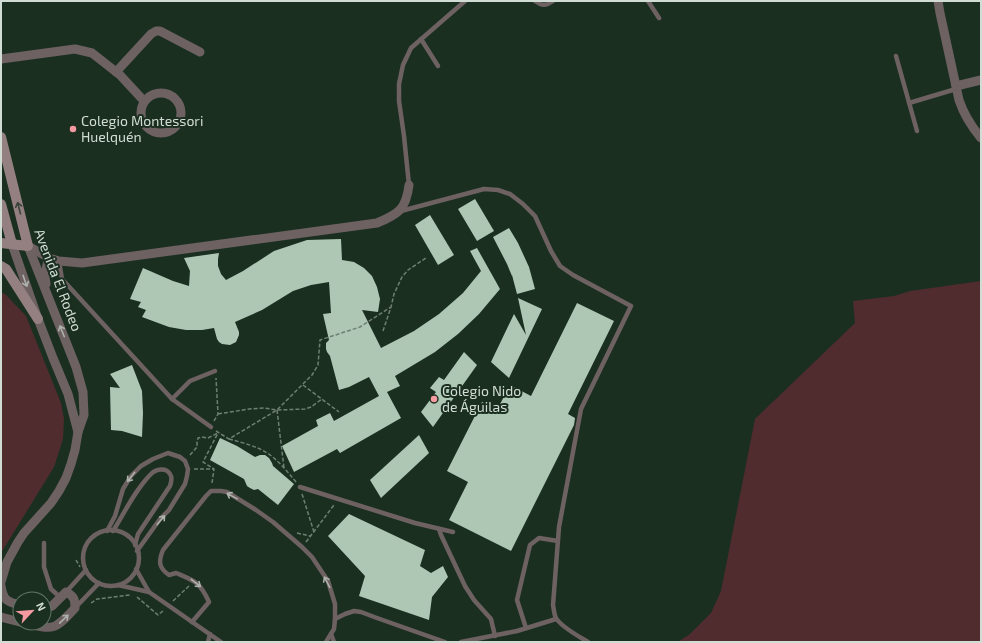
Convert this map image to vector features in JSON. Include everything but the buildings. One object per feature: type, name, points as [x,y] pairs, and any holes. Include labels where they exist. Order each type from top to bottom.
[{"type":"street","points":[[938,1],[959,100],[965,116],[981,138]]},
{"type":"street","points":[[116,72],[151,34],[156,31],[160,31],[200,52]]},
{"type":"street","points":[[1,59],[75,49],[92,53],[120,75],[144,101]]},
{"type":"street","points":[[956,88],[981,80]]},
{"type":"street","points":[[160,92],[173,96],[180,107],[180,120],[176,126],[165,133],[152,131],[146,127],[140,114],[144,101],[148,96],[160,92]]},
{"type":"street","name":"Avenida El Rodeo","points":[[1,137],[28,246],[76,368],[83,392],[84,414],[78,432],[71,464],[59,491],[51,503],[24,533],[18,542],[7,562],[1,582]]},
{"type":"street","points":[[1,244],[28,246],[50,258],[59,261],[82,263],[377,223],[399,212],[405,204],[409,185]]},
{"type":"street","name":"Avenida El Rodeo","points":[[1,204],[12,244],[38,319],[68,394],[78,432]]},
{"type":"street","points":[[50,258],[45,279],[50,302]]},
{"type":"street","points":[[1,266],[6,269],[38,319]]},
{"type":"street","points":[[68,394],[76,395],[83,392]]},
{"type":"street","points":[[1,586],[4,597],[8,602],[12,603]]},
{"type":"street","points":[[52,606],[64,595],[71,594],[75,601],[75,608],[63,621],[52,627]]},
{"type":"street","points":[[1,617],[12,620]]},
{"type":"lane","points":[[409,185],[399,101],[399,84],[403,65],[412,48],[465,1]]},
{"type":"lane","points":[[535,1],[540,5],[548,5],[553,1]]},
{"type":"lane","points":[[648,1],[659,18]]},
{"type":"lane","points":[[422,39],[438,66]]},
{"type":"lane","points":[[896,56],[917,131]]},
{"type":"lane","points":[[909,103],[956,88]]},
{"type":"lane","points":[[399,212],[484,189],[498,190],[510,194],[535,216],[551,251],[560,266],[573,275],[631,306],[581,409],[560,519],[553,605],[556,619],[574,634],[588,642]]},
{"type":"lane","points":[[59,261],[62,279],[172,399],[211,427]]},
{"type":"lane","points":[[172,399],[190,381],[215,370]]},
{"type":"lane","points":[[107,531],[115,516],[123,489],[131,476],[141,466],[153,459],[168,454],[175,455],[185,461],[188,469],[185,484],[169,510],[160,519],[137,551]]},
{"type":"lane","points":[[113,531],[137,492],[152,474],[158,469],[166,470],[170,473],[172,479],[170,486],[138,534],[135,545]]},
{"type":"lane","points":[[300,487],[415,523],[453,532]]},
{"type":"lane","points":[[192,622],[209,602],[200,586],[194,581],[176,573],[169,575],[163,571],[160,564],[160,556],[163,550],[206,496],[211,491],[221,491],[226,492],[273,522],[312,557],[328,581],[335,604],[336,619],[334,629],[326,642]]},
{"type":"lane","points":[[440,529],[441,535],[465,586],[474,600],[491,619],[495,636]]},
{"type":"lane","points":[[113,531],[126,535],[131,540],[135,545],[138,557],[136,569],[126,582],[109,586],[99,583],[91,578],[86,570],[83,555],[87,544],[95,535],[100,532],[113,531]]},
{"type":"lane","points":[[526,628],[517,600],[530,545],[539,538],[558,541]]},
{"type":"lane","points":[[44,543],[44,567],[51,590],[64,595],[86,570]]},
{"type":"lane","points":[[136,569],[149,592]]},
{"type":"lane","points":[[75,608],[99,583]]},
{"type":"lane","points":[[118,585],[149,592],[222,642]]},
{"type":"lane","points":[[336,619],[350,612],[361,612],[444,642]]},
{"type":"lane","points":[[461,642],[495,636],[556,619]]},
{"type":"lane","points":[[208,642],[210,634]]},
{"type":"lane","points":[[331,634],[334,642]]},
{"type":"path","points":[[383,331],[394,294],[402,277],[408,270],[426,258]]},
{"type":"path","points":[[229,439],[277,410],[303,385],[318,366],[320,340],[360,328],[391,307]]},
{"type":"path","points":[[215,370],[218,414],[211,427],[229,439],[261,450],[270,455],[284,468],[300,487],[314,532]]},
{"type":"path","points":[[303,385],[339,412]]},
{"type":"path","points":[[218,414],[248,409],[264,408],[277,410],[311,408],[322,399]]},
{"type":"path","points":[[277,410],[284,468]]},
{"type":"path","points":[[185,461],[197,447],[198,438],[208,438],[218,433]]},
{"type":"path","points":[[214,469],[203,462],[218,433]]},
{"type":"path","points":[[188,469],[214,469]]},
{"type":"path","points":[[211,491],[214,469]]},
{"type":"path","points":[[302,547],[338,499]]},
{"type":"path","points":[[90,603],[96,599],[134,595],[158,615],[194,581]]},
{"type":"shaded area","points":[[981,281],[981,642],[678,642],[690,634],[711,613],[721,591],[755,419],[855,323],[853,301],[894,296],[910,291]]},
{"type":"shaded area","points":[[1,292],[6,295],[26,316],[61,403],[64,419],[63,439],[54,467],[1,553]]},
{"type":"place","name":"Colegio Montessori Huelquén","points":[[73,129]]},
{"type":"place","name":"Colegio Nido de Águilas","points":[[434,399]]}]
